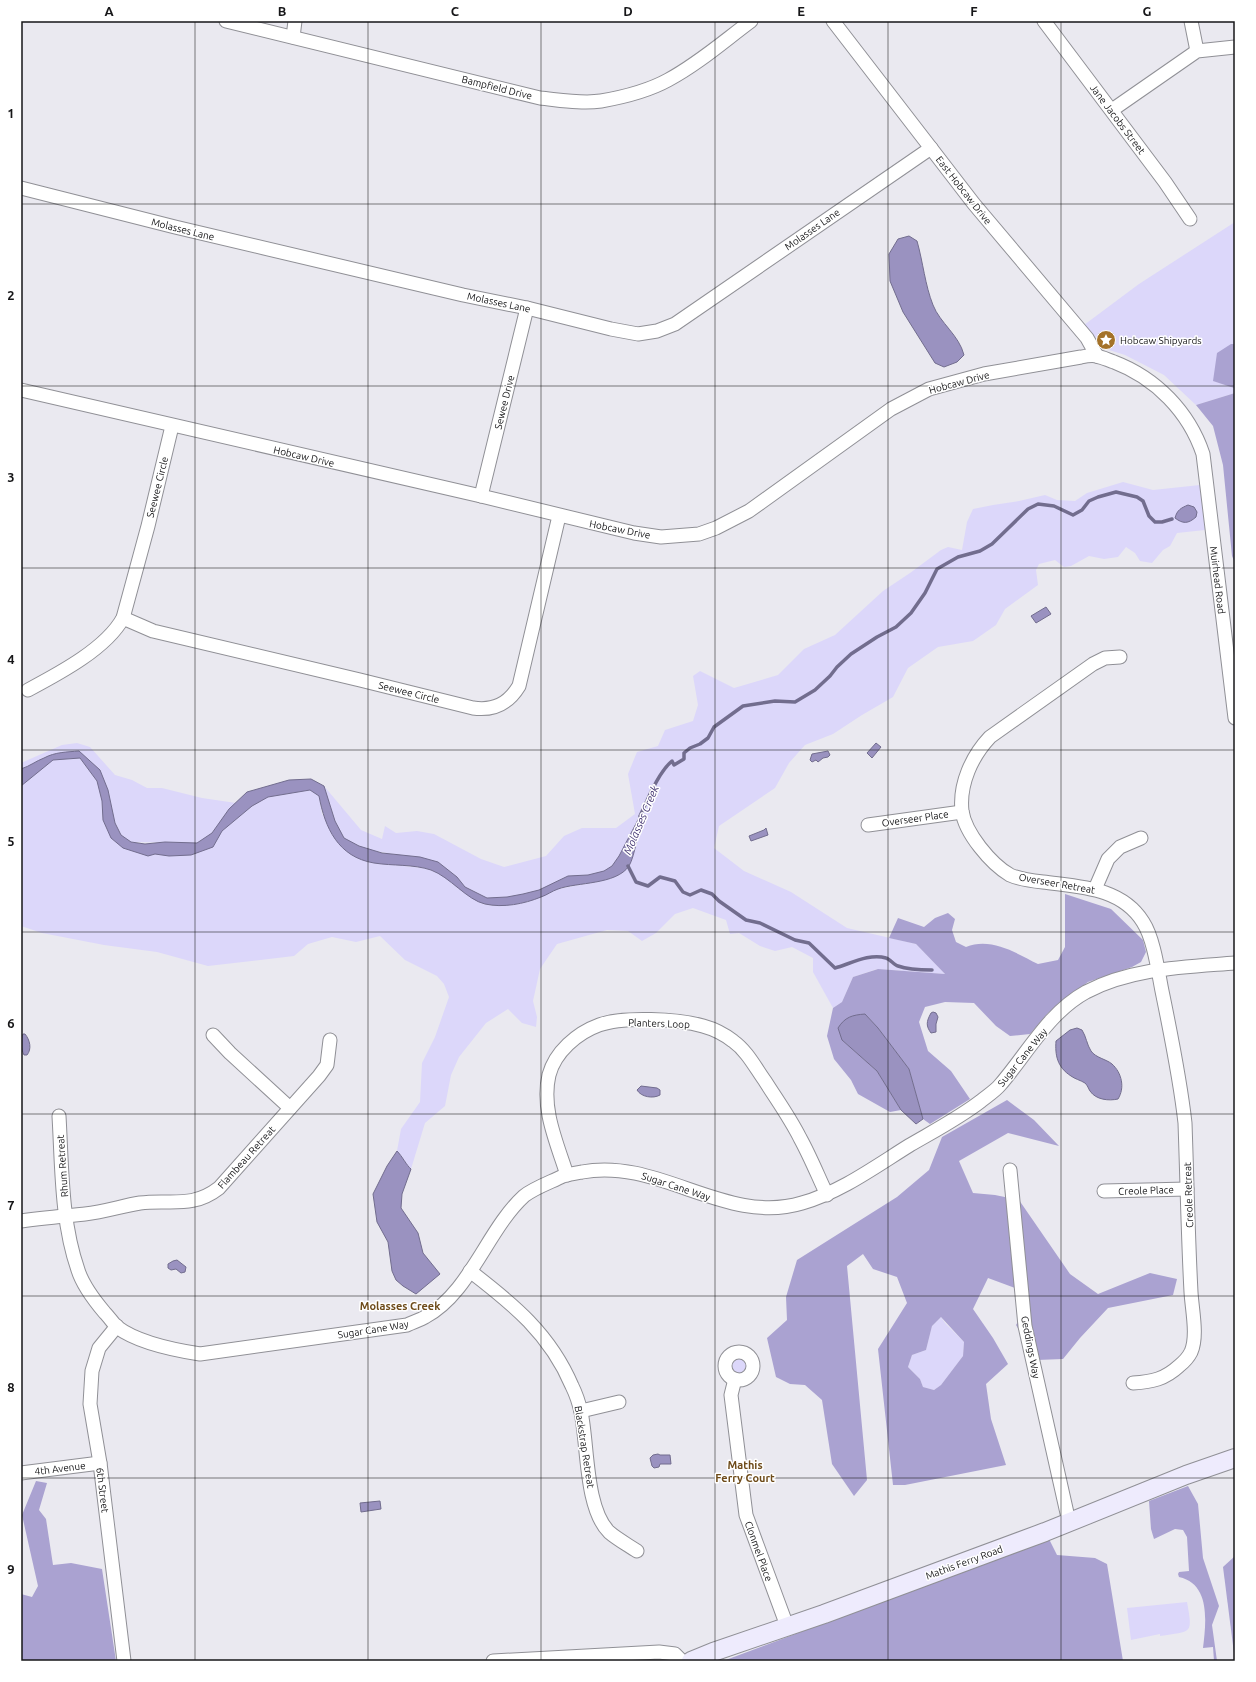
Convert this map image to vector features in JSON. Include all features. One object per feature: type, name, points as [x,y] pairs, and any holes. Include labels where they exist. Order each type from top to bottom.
[{"type":"main road","name":"Mathis Ferry Road","points":[[691,1661],[1070,1522],[1186,1475],[1235,1458]]},
{"type":"street","name":"Bampfield Drive","points":[[226,21],[293,36],[540,98],[566,101],[600,101],[635,93],[668,80],[698,61],[751,21]]},
{"type":"street","points":[[293,36],[295,21]]},
{"type":"street","name":"East Hobcaw Drive","points":[[833,21],[974,204],[1087,338],[1096,356]]},
{"type":"street","name":"Jane Jacobs Street","points":[[1044,21],[1112,110],[1165,182],[1190,219]]},
{"type":"street","points":[[1191,21],[1197,51]]},
{"type":"street","points":[[1112,110],[1197,51],[1235,47]]},
{"type":"street","name":"Molasses Lane","points":[[21,188],[175,227],[527,308],[611,329],[638,334],[657,331],[675,324],[931,148]]},
{"type":"street","name":"Sewee Drive","points":[[481,496],[527,308]]},
{"type":"street","name":"Hobcaw Drive","points":[[21,390],[481,496],[634,534],[661,537],[698,534],[721,525],[756,506],[891,410],[929,389],[984,374],[1074,358],[1096,356],[1137,372],[1162,390],[1179,408],[1199,442]]},
{"type":"street","name":"Seewee Circle","points":[[28,690],[63,671],[89,653],[119,627],[123,618],[148,526],[172,426]]},
{"type":"street","name":"Muirhead Road","points":[[1199,442],[1203,454],[1235,718]]},
{"type":"street","name":"Seewee Circle","points":[[123,618],[147,630],[473,708],[493,708],[509,700],[519,686],[559,516]]},
{"type":"street","name":"Overseer Retreat","points":[[1120,657],[1104,658],[1093,664],[990,737],[980,748],[971,763],[964,788],[962,812],[970,832],[981,849],[993,862],[1011,875],[1032,881],[1095,889],[1117,897],[1130,907],[1143,922],[1150,939],[1158,970]]},
{"type":"street","name":"Overseer Place","points":[[868,825],[962,812]]},
{"type":"street","points":[[1095,889],[1108,859],[1120,847],[1141,838]]},
{"type":"street","name":"Sugar Cane Way","points":[[65,1215],[78,1271],[93,1299],[117,1326],[133,1336],[174,1350],[200,1354],[407,1325],[426,1317],[444,1303],[470,1271],[501,1222],[526,1195],[567,1175],[597,1169],[618,1170],[648,1176],[716,1199],[745,1206],[771,1208],[800,1204],[827,1195],[967,1112],[998,1087],[1043,1030],[1062,1010],[1086,993],[1122,978],[1158,970],[1235,963]]},
{"type":"street","name":"Creole Retreat","points":[[1133,1383],[1163,1379],[1182,1364],[1192,1351],[1194,1332],[1183,1099],[1158,970]]},
{"type":"street","name":"Planters Loop","points":[[567,1175],[547,1110],[549,1074],[558,1057],[570,1043],[584,1032],[600,1025],[640,1020],[682,1022],[704,1026],[721,1033],[734,1042],[748,1056],[800,1137],[827,1195]]},
{"type":"street","points":[[214,1035],[230,1053],[290,1108]]},
{"type":"street","name":"Flambeau Retreat","points":[[21,1220],[86,1214],[142,1203],[185,1202],[199,1200],[212,1194],[224,1183],[319,1076],[327,1065],[330,1040]]},
{"type":"street","name":"Rhum Retreat","points":[[59,1116],[65,1215]]},
{"type":"street","name":"Geddings Way","points":[[1010,1170],[1026,1326],[1070,1522]]},
{"type":"street","name":"Creole Place","points":[[1104,1191],[1187,1189]]},
{"type":"street","name":"Blackstrap Retreat","points":[[470,1271],[505,1298],[535,1326],[564,1369],[581,1411],[595,1509],[609,1531],[636,1551]]},
{"type":"street","name":"6th Street","points":[[117,1326],[99,1348],[92,1370],[90,1404],[100,1463],[124,1661]]},
{"type":"street","name":"Clonmel Place","points":[[735,1380],[731,1395],[746,1516],[786,1626]]},
{"type":"street","points":[[581,1411],[619,1402]]},
{"type":"street","name":"4th Avenue","points":[[21,1473],[100,1463]]},
{"type":"street","points":[[501,1661],[659,1652],[675,1654],[682,1661]]},
{"type":"shaded area","points":[[1235,222],[1235,344],[1231,345],[1214,381],[1234,388],[1235,393],[1196,405],[1164,375],[1125,355],[1106,349],[1084,325],[1139,284]]},
{"type":"shaded area","points":[[909,236],[917,241],[928,290],[933,305],[940,318],[958,341],[964,355],[957,362],[944,367],[935,363],[903,312],[890,281],[889,254],[898,239]]},
{"type":"shaded area","points":[[1231,344],[1235,344],[1235,390],[1234,388],[1213,381],[1217,353]]},
{"type":"shaded area","points":[[1235,393],[1235,563],[1232,556],[1223,465],[1213,426],[1196,405]]},
{"type":"shaded area","points":[[1123,482],[1153,490],[1200,485],[1205,530],[1177,533],[1170,546],[1163,550],[1152,563],[1140,561],[1135,553],[1126,547],[1118,557],[1104,559],[1089,556],[1071,566],[1064,567],[1055,560],[1039,564],[1036,570],[1038,585],[1005,609],[996,625],[973,641],[938,647],[908,668],[893,697],[833,734],[805,745],[789,763],[775,788],[719,826],[714,848],[744,871],[791,892],[847,928],[916,944],[945,974],[877,969],[853,977],[842,1002],[833,1008],[813,972],[813,958],[792,947],[775,951],[760,946],[739,933],[730,934],[726,920],[693,908],[675,914],[656,933],[642,941],[628,931],[607,930],[557,944],[540,969],[533,1001],[537,1017],[536,1027],[522,1023],[508,1009],[486,1023],[459,1057],[451,1075],[445,1106],[425,1123],[411,1169],[397,1151],[401,1129],[420,1102],[422,1063],[435,1037],[449,997],[444,984],[437,976],[405,960],[380,936],[356,942],[332,937],[308,944],[294,956],[208,966],[157,952],[104,945],[42,933],[21,926],[21,786],[53,760],[80,758],[97,781],[102,801],[103,820],[111,838],[123,848],[182,855],[222,831],[252,806],[268,797],[310,790],[319,796],[322,814],[351,853],[374,863],[424,868],[439,873],[483,904],[495,906],[527,902],[557,889],[597,882],[629,866],[638,837],[640,817],[619,856],[612,866],[604,871],[588,875],[568,876],[539,890],[523,894],[507,897],[487,898],[465,887],[457,877],[438,862],[370,850],[344,838],[335,821],[324,786],[361,830],[382,839],[385,826],[396,833],[417,831],[434,834],[481,859],[504,867],[546,856],[564,836],[582,828],[616,828],[635,814],[628,774],[637,752],[658,746],[665,730],[693,721],[698,705],[693,676],[700,671],[734,688],[778,675],[804,649],[835,635],[883,591],[941,550],[948,547],[962,550],[967,522],[973,509],[1045,495],[1057,500],[1075,501],[1087,493]]},
{"type":"shaded area","points":[[1188,505],[1194,507],[1197,512],[1196,517],[1186,522],[1175,518],[1177,513],[1183,507]]},
{"type":"shaded area","points":[[1046,607],[1051,614],[1036,623],[1031,616]]},
{"type":"shaded area","points":[[77,743],[90,747],[115,775],[132,780],[147,788],[162,788],[202,798],[236,803],[210,835],[197,843],[131,842],[121,835],[115,823],[108,790],[79,751],[43,758],[29,767],[21,769],[21,763],[62,745]]},
{"type":"shaded area","points":[[876,743],[881,747],[872,758],[867,753]]},
{"type":"shaded area","points":[[79,751],[100,770],[108,790],[115,823],[121,835],[131,842],[145,844],[165,842],[197,843],[212,833],[229,809],[247,792],[289,780],[311,779],[324,786],[335,821],[344,838],[359,846],[382,853],[420,857],[438,862],[457,877],[465,887],[487,898],[507,897],[523,894],[539,890],[568,876],[588,875],[604,871],[612,866],[619,856],[640,816],[639,827],[635,849],[629,866],[615,877],[558,889],[543,896],[521,903],[499,906],[478,902],[438,873],[431,870],[417,867],[374,863],[362,860],[351,854],[342,848],[335,839],[325,819],[319,796],[310,790],[268,797],[252,806],[222,831],[213,847],[191,855],[169,856],[155,854],[148,856],[123,848],[111,838],[103,820],[102,801],[97,781],[80,758],[53,760],[21,786],[21,769],[52,755]]},
{"type":"shaded area","points":[[828,751],[830,755],[818,762],[816,760],[812,762],[810,760],[812,754]]},
{"type":"shaded area","points":[[766,828],[768,835],[751,841],[749,836]]},
{"type":"shaded area","points":[[1065,894],[1111,909],[1143,940],[1146,952],[1141,962],[1132,967],[1088,982],[1048,1013],[1030,1034],[1010,1036],[996,1026],[974,1003],[945,1002],[925,1007],[919,1022],[928,1051],[951,1071],[970,1099],[930,1124],[923,1119],[909,1069],[878,1028],[865,1014],[842,1040],[877,1071],[901,1110],[890,1112],[858,1094],[851,1080],[834,1059],[827,1036],[833,1008],[842,1002],[853,977],[878,969],[945,974],[916,944],[889,938],[898,918],[924,927],[935,918],[948,913],[955,919],[952,930],[956,942],[966,947],[975,944],[994,945],[1012,951],[1038,964],[1058,960],[1065,947]]},
{"type":"shaded area","points":[[933,1012],[936,1013],[938,1017],[936,1032],[931,1033],[928,1028],[927,1021]]},
{"type":"shaded area","points":[[865,1014],[878,1028],[909,1069],[923,1119],[916,1124],[901,1110],[877,1071],[842,1040],[838,1028],[843,1021],[849,1017]]},
{"type":"shaded area","points":[[1077,1028],[1082,1030],[1093,1053],[1112,1064],[1118,1072],[1122,1085],[1118,1099],[1107,1100],[1099,1098],[1090,1091],[1085,1083],[1071,1076],[1060,1065],[1056,1051],[1056,1041],[1070,1030]]},
{"type":"shaded area","points":[[23,1034],[27,1036],[30,1044],[30,1050],[27,1055],[24,1055],[22,1047],[21,1039]]},
{"type":"shaded area","points":[[641,1086],[657,1088],[660,1090],[660,1095],[654,1097],[644,1096],[637,1090]]},
{"type":"shaded area","points":[[1007,1100],[1034,1120],[1059,1146],[1008,1133],[959,1161],[973,1193],[995,1195],[1019,1200],[1070,1274],[1098,1294],[1150,1273],[1177,1279],[1173,1295],[1108,1308],[1063,1359],[1037,1360],[1016,1325],[1028,1305],[1015,1288],[988,1278],[973,1309],[993,1338],[1008,1364],[986,1384],[991,1419],[1006,1465],[905,1485],[893,1485],[878,1349],[907,1303],[897,1277],[873,1269],[863,1254],[847,1266],[867,1480],[854,1496],[832,1464],[822,1400],[805,1385],[790,1384],[776,1377],[767,1338],[787,1320],[786,1297],[797,1260],[897,1197],[929,1170],[942,1137]],"holes":[[[941,1317],[964,1342],[963,1356],[941,1385],[934,1390],[923,1387],[920,1379],[908,1367],[912,1355],[926,1350],[932,1326]]]},
{"type":"shaded area","points":[[397,1151],[411,1169],[402,1194],[401,1208],[418,1233],[423,1253],[440,1274],[416,1294],[396,1280],[392,1271],[388,1242],[377,1222],[373,1194],[387,1166]]},
{"type":"shaded area","points":[[177,1260],[186,1267],[185,1272],[181,1273],[176,1269],[171,1270],[168,1268],[168,1264]]},
{"type":"shaded area","points":[[941,1317],[964,1342],[963,1356],[941,1385],[934,1390],[923,1387],[920,1379],[908,1367],[912,1355],[926,1350],[932,1326]]},
{"type":"shaded area","points":[[739,1359],[746,1364],[747,1367],[742,1374],[739,1375],[732,1370],[731,1367],[736,1360]]},
{"type":"shaded area","points":[[653,1455],[670,1455],[671,1464],[660,1464],[659,1467],[654,1468],[650,1458]]},
{"type":"shaded area","points":[[36,1481],[47,1483],[39,1510],[46,1519],[53,1565],[71,1563],[102,1569],[116,1661],[21,1661],[21,1594],[32,1597],[38,1586],[22,1515]]},
{"type":"shaded area","points":[[1188,1486],[1198,1504],[1203,1558],[1219,1606],[1212,1625],[1217,1661],[1214,1661],[1213,1647],[1203,1648],[1205,1616],[1201,1596],[1197,1588],[1189,1581],[1179,1577],[1178,1574],[1179,1572],[1189,1571],[1187,1537],[1183,1530],[1175,1529],[1154,1539],[1151,1529],[1149,1501]]},
{"type":"shaded area","points":[[380,1501],[381,1509],[361,1512],[360,1503]]},
{"type":"shaded area","points":[[1049,1539],[1057,1555],[1095,1558],[1107,1564],[1123,1661],[723,1661]]},
{"type":"shaded area","points":[[1235,1556],[1235,1661],[1223,1567]]},
{"type":"shaded area","points":[[1187,1602],[1190,1621],[1188,1630],[1179,1633],[1160,1636],[1160,1634],[1131,1640],[1127,1608]]},
{"type":"waterway","name":"Molasses Creek","points":[[640,816],[662,772],[672,761],[674,765],[684,759],[684,753],[708,738],[714,727],[743,706],[775,701],[795,702],[815,690],[851,654],[877,637],[896,627],[911,613],[925,593],[937,569],[958,557],[980,551],[992,544],[1028,509],[1038,504],[1054,506],[1073,515],[1082,510],[1089,501],[1116,492],[1137,497],[1143,501],[1149,516],[1155,522],[1162,522],[1172,519]]},
{"type":"waterway","points":[[628,866],[636,882],[648,886],[660,877],[675,881],[683,892],[690,895],[701,890],[712,894],[719,901],[746,920],[760,923],[795,940],[809,943],[835,968],[866,958],[880,957],[888,959],[896,965],[902,967],[915,970],[932,970]]},
{"type":"place","name":"Hobcaw Shipyards","points":[[1106,340]]},
{"type":"district","name":"Molasses Creek","points":[[400,1306]]},
{"type":"district","name":"Mathis Ferry Court","points":[[745,1471]]}]
